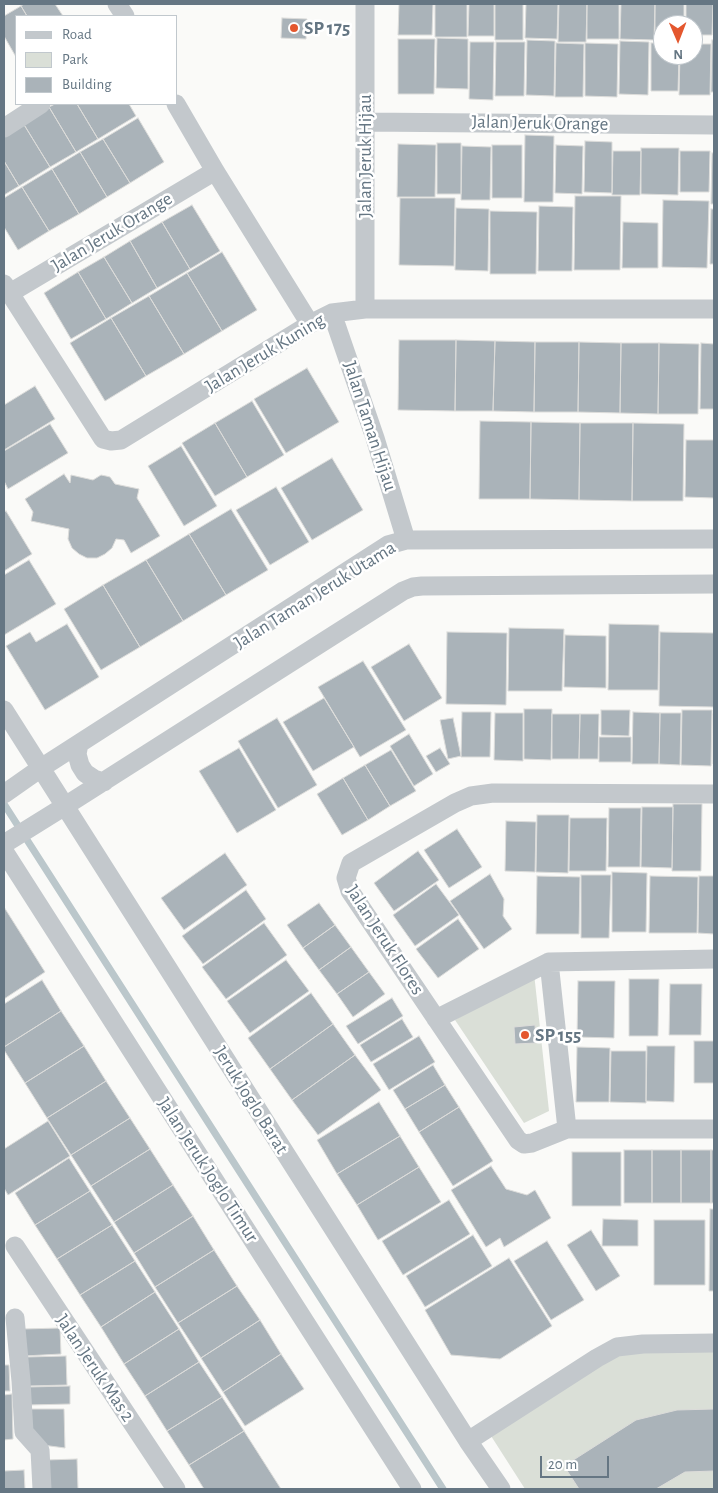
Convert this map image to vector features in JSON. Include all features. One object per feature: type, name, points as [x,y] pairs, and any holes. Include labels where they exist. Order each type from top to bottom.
[{"type":"street","points":[[117,4],[124,15]]},
{"type":"street","name":"Jalan Jeruk Hijau","points":[[364,309],[365,4]]},
{"type":"street","points":[[4,128],[39,105]]},
{"type":"street","points":[[177,105],[215,171],[310,324]]},
{"type":"street","name":"Jalan Jeruk Orange","points":[[365,122],[714,125]]},
{"type":"street","name":"Jalan Jeruk Orange","points":[[7,289],[215,171]]},
{"type":"street","name":"Jalan Jeruk Kuning","points":[[7,289],[103,438],[111,441],[121,440],[310,324],[332,313],[364,309],[714,309]]},
{"type":"street","name":"Jalan Taman Hijau","points":[[332,313],[375,438],[406,540]]},
{"type":"street","name":"Jalan Taman Jeruk Utama","points":[[4,794],[41,768],[388,546],[406,540],[714,539]]},
{"type":"street","points":[[8,844],[48,816],[412,587],[714,584]]},
{"type":"street","name":"Jeruk Joglo Barat","points":[[4,710],[468,1441],[501,1489]]},
{"type":"street","points":[[79,744],[80,764],[85,773],[94,779],[104,782]]},
{"type":"street","name":"Jalan Jeruk Flores","points":[[714,794],[493,792],[472,796],[455,803],[351,863],[346,878],[350,892],[518,1140],[524,1144],[532,1143],[567,1129],[714,1129]]},
{"type":"street","name":"Jalan Jeruk Joglo Timur","points":[[8,844],[406,1487]]},
{"type":"street","points":[[436,1019],[549,962],[714,959]]},
{"type":"street","points":[[549,962],[567,1129]]},
{"type":"street","name":"Jalan Jeruk Mas 2","points":[[15,1246],[176,1489]]},
{"type":"street","points":[[14,1318],[24,1432],[40,1450],[42,1489]]},
{"type":"street","points":[[468,1441],[617,1347],[643,1344],[714,1342]]},
{"type":"green space","points":[[534,973],[549,1111],[524,1123],[455,1020]]},
{"type":"green space","points":[[714,1346],[714,1489],[525,1489],[484,1425],[612,1347]]},
{"type":"building","points":[[24,4],[55,4],[62,15],[26,15],[21,6]]},
{"type":"building","points":[[399,4],[433,4],[432,35],[398,35]]},
{"type":"building","points":[[435,4],[467,4],[467,37],[435,37]]},
{"type":"building","points":[[469,4],[494,4],[494,36],[468,36]]},
{"type":"building","points":[[495,4],[523,4],[523,40],[495,40]]},
{"type":"building","points":[[526,4],[558,4],[557,39],[525,38]]},
{"type":"building","points":[[559,4],[587,4],[586,42],[558,42]]},
{"type":"building","points":[[587,4],[619,4],[619,39],[587,39]]},
{"type":"building","points":[[621,4],[655,4],[653,40],[620,39]]},
{"type":"building","points":[[655,4],[684,4],[684,15],[655,15]]},
{"type":"building","points":[[686,4],[713,4],[712,35],[703,35],[703,15],[686,15]]},
{"type":"building","points":[[21,6],[26,15],[15,15],[15,55],[4,36],[4,16]]},
{"type":"building","name":"SP 175","points":[[282,18],[307,19],[306,39],[281,38]]},
{"type":"building","points":[[437,38],[468,39],[468,89],[436,88]]},
{"type":"building","points":[[398,39],[435,39],[434,94],[398,94]]},
{"type":"building","points":[[527,40],[555,41],[554,96],[526,95]]},
{"type":"building","points":[[712,40],[714,40],[714,92],[711,92]]},
{"type":"building","points":[[620,41],[649,42],[648,95],[619,94]]},
{"type":"building","points":[[470,42],[494,42],[493,100],[469,99]]},
{"type":"building","points":[[496,42],[525,42],[524,96],[495,96]]},
{"type":"building","points":[[556,43],[584,44],[583,97],[555,97]]},
{"type":"building","points":[[585,43],[618,44],[617,97],[585,96]]},
{"type":"building","points":[[651,43],[653,43],[653,65],[679,65],[678,91],[651,91]]},
{"type":"building","points":[[703,44],[711,44],[710,95],[679,95],[680,65],[703,65]]},
{"type":"building","points":[[53,105],[78,105],[98,139],[76,152],[49,107]]},
{"type":"building","points":[[78,105],[130,105],[136,116],[98,139]]},
{"type":"building","points":[[49,107],[76,152],[50,167],[23,123]]},
{"type":"building","points":[[138,118],[164,162],[130,183],[103,139]]},
{"type":"building","points":[[23,123],[50,167],[19,186],[4,161],[4,134]]},
{"type":"building","points":[[525,135],[554,136],[553,202],[524,202]]},
{"type":"building","points":[[103,139],[130,183],[107,197],[80,152]]},
{"type":"building","points":[[585,141],[612,142],[612,193],[584,192]]},
{"type":"building","points":[[437,143],[461,143],[461,194],[437,194]]},
{"type":"building","points":[[398,144],[436,145],[435,197],[397,197]]},
{"type":"building","points":[[492,145],[522,145],[522,198],[492,198]]},
{"type":"building","points":[[556,145],[583,146],[582,194],[555,193]]},
{"type":"building","points":[[462,146],[491,147],[490,200],[461,200]]},
{"type":"building","points":[[641,148],[679,148],[678,195],[641,194]]},
{"type":"building","points":[[613,151],[641,151],[640,195],[612,195]]},
{"type":"building","points":[[680,151],[710,151],[709,192],[680,192]]},
{"type":"building","points":[[80,152],[107,197],[79,214],[52,169]]},
{"type":"building","points":[[712,153],[714,153],[714,204],[711,204]]},
{"type":"building","points":[[4,161],[19,186],[4,195]]},
{"type":"building","points":[[52,169],[79,214],[49,231],[22,187]]},
{"type":"building","points":[[22,187],[49,231],[18,250],[4,227],[4,198]]},
{"type":"building","points":[[575,196],[621,196],[620,270],[574,270]]},
{"type":"building","points":[[400,198],[455,198],[454,266],[399,265]]},
{"type":"building","points":[[663,200],[709,201],[707,268],[662,267]]},
{"type":"building","points":[[192,205],[220,251],[190,269],[162,222]]},
{"type":"building","points":[[539,206],[573,207],[572,271],[538,271]]},
{"type":"building","points":[[456,208],[489,209],[488,271],[455,270]]},
{"type":"building","points":[[711,209],[714,209],[714,264],[710,264]]},
{"type":"building","points":[[490,211],[537,212],[536,274],[490,274]]},
{"type":"building","points":[[162,222],[190,269],[157,288],[130,241]]},
{"type":"building","points":[[623,222],[658,223],[658,268],[622,268]]},
{"type":"building","points":[[130,241],[157,288],[132,303],[104,257]]},
{"type":"building","points":[[222,252],[257,310],[222,331],[187,273]]},
{"type":"building","points":[[104,257],[132,303],[106,319],[78,272]]},
{"type":"building","points":[[78,272],[106,319],[71,339],[44,293]]},
{"type":"building","points":[[187,273],[222,331],[184,354],[149,296]]},
{"type":"building","points":[[149,296],[184,354],[146,376],[111,318]]},
{"type":"building","points":[[111,318],[146,376],[105,401],[70,343]]},
{"type":"building","points":[[399,340],[456,340],[455,411],[398,410]]},
{"type":"building","points":[[456,340],[495,341],[493,411],[455,411]]},
{"type":"building","points":[[495,341],[535,342],[534,412],[493,411]]},
{"type":"building","points":[[535,342],[579,342],[578,412],[534,412]]},
{"type":"building","points":[[579,342],[621,343],[620,413],[578,412]]},
{"type":"building","points":[[621,343],[659,343],[658,414],[620,413]]},
{"type":"building","points":[[659,343],[699,344],[698,414],[658,414]]},
{"type":"building","points":[[701,343],[714,344],[714,409],[700,409]]},
{"type":"building","points":[[307,368],[339,422],[286,453],[254,399]]},
{"type":"building","points":[[35,386],[55,419],[4,450],[4,405]]},
{"type":"building","points":[[252,401],[284,455],[247,477],[215,423]]},
{"type":"building","points":[[480,421],[531,422],[530,499],[479,499]]},
{"type":"building","points":[[531,422],[580,423],[579,500],[530,499]]},
{"type":"building","points":[[215,423],[247,477],[215,496],[182,443]]},
{"type":"building","points":[[580,423],[633,423],[632,501],[579,500]]},
{"type":"building","points":[[633,423],[684,424],[683,501],[632,501]]},
{"type":"building","points":[[50,424],[68,453],[8,489],[4,481],[4,451]]},
{"type":"building","points":[[686,440],[714,440],[714,498],[685,497]]},
{"type":"building","points":[[181,446],[217,506],[184,526],[148,466]]},
{"type":"building","points":[[332,458],[363,510],[312,540],[281,488]]},
{"type":"building","points":[[64,474],[70,483],[71,475],[93,480],[101,475],[110,477],[115,484],[139,489],[137,498],[160,536],[131,553],[124,540],[116,539],[112,548],[97,558],[87,558],[79,554],[72,548],[68,539],[69,529],[31,521],[33,512],[25,499]]},
{"type":"building","points":[[276,487],[309,542],[270,565],[236,510]]},
{"type":"building","points":[[231,509],[268,570],[226,595],[189,534]]},
{"type":"building","points":[[6,511],[32,554],[4,571],[4,512]]},
{"type":"building","points":[[189,534],[226,595],[183,621],[146,560]]},
{"type":"building","points":[[29,560],[56,604],[4,635],[4,575]]},
{"type":"building","points":[[146,560],[183,621],[140,647],[103,585]]},
{"type":"building","points":[[103,585],[140,647],[101,670],[64,609]]},
{"type":"building","points":[[67,624],[99,677],[45,710],[6,646],[30,632],[36,642]]},
{"type":"building","points":[[609,624],[659,625],[658,690],[608,690]]},
{"type":"building","points":[[509,628],[564,629],[562,691],[508,691]]},
{"type":"building","points":[[447,632],[507,633],[506,705],[446,704]]},
{"type":"building","points":[[660,632],[714,633],[714,707],[659,706]]},
{"type":"building","points":[[565,635],[606,636],[606,688],[564,687]]},
{"type":"building","points":[[409,644],[442,698],[404,721],[371,667]]},
{"type":"building","points":[[363,661],[406,730],[360,757],[318,687]]},
{"type":"building","points":[[324,698],[354,747],[313,771],[283,722]]},
{"type":"building","points":[[524,709],[552,709],[551,760],[524,759]]},
{"type":"building","points":[[601,710],[630,710],[629,736],[601,735]]},
{"type":"building","points":[[682,710],[712,710],[711,766],[681,765]]},
{"type":"building","points":[[462,712],[491,712],[490,757],[461,757]]},
{"type":"building","points":[[633,712],[660,713],[659,764],[632,764]]},
{"type":"building","points":[[495,713],[523,713],[523,761],[494,760]]},
{"type":"building","points":[[660,713],[681,713],[680,765],[659,764]]},
{"type":"building","points":[[552,714],[580,714],[579,759],[552,759]]},
{"type":"building","points":[[580,714],[599,714],[598,759],[579,759]]},
{"type":"building","points":[[714,714],[714,764],[713,764]]},
{"type":"building","points":[[277,718],[317,785],[278,808],[238,741]]},
{"type":"building","points":[[453,718],[461,756],[448,759],[440,720]]},
{"type":"building","points":[[409,734],[433,774],[414,786],[390,746]]},
{"type":"building","points":[[599,737],[631,737],[631,762],[599,762]]},
{"type":"building","points":[[239,748],[276,810],[237,833],[199,771]]},
{"type":"building","points":[[440,748],[450,764],[436,772],[426,756]]},
{"type":"building","points":[[391,750],[416,791],[390,806],[365,765]]},
{"type":"building","points":[[365,765],[390,806],[368,820],[343,778]]},
{"type":"building","points":[[343,778],[368,820],[342,835],[317,794]]},
{"type":"building","points":[[673,804],[702,804],[701,871],[672,871]]},
{"type":"building","points":[[642,807],[673,807],[672,868],[641,867]]},
{"type":"building","points":[[609,808],[641,808],[640,867],[608,867]]},
{"type":"building","points":[[537,815],[569,815],[568,873],[536,872]]},
{"type":"building","points":[[570,818],[607,818],[606,871],[569,871]]},
{"type":"building","points":[[506,821],[536,822],[535,872],[505,871]]},
{"type":"building","points":[[457,829],[482,867],[449,888],[424,850]]},
{"type":"building","points":[[418,851],[439,880],[394,911],[374,883]]},
{"type":"building","points":[[225,853],[247,885],[184,930],[161,898]]},
{"type":"building","points":[[612,872],[647,873],[646,932],[612,932]]},
{"type":"building","points":[[490,874],[504,899],[503,916],[512,929],[484,949],[450,901]]},
{"type":"building","points":[[581,875],[611,875],[609,938],[581,938]]},
{"type":"building","points":[[537,876],[580,877],[579,934],[536,934]]},
{"type":"building","points":[[650,876],[698,877],[697,933],[649,933]]},
{"type":"building","points":[[699,876],[714,876],[714,934],[698,933]]},
{"type":"building","points":[[436,884],[459,915],[415,946],[393,915]]},
{"type":"building","points":[[246,890],[266,919],[203,964],[182,936]]},
{"type":"building","points":[[319,903],[335,925],[303,948],[287,925]]},
{"type":"building","points":[[4,907],[45,972],[4,999]]},
{"type":"building","points":[[458,919],[479,949],[438,978],[416,949]]},
{"type":"building","points":[[264,923],[287,955],[226,999],[202,967]]},
{"type":"building","points":[[335,925],[351,947],[319,970],[303,948]]},
{"type":"building","points":[[351,947],[369,972],[337,994],[319,970]]},
{"type":"building","points":[[286,960],[309,991],[250,1033],[227,1001]]},
{"type":"building","points":[[369,972],[385,994],[353,1017],[337,994]]},
{"type":"building","points":[[629,979],[659,979],[658,1036],[629,1036]]},
{"type":"building","points":[[42,980],[61,1011],[4,1047],[4,1004]]},
{"type":"building","points":[[578,981],[615,981],[614,1038],[577,1037]]},
{"type":"building","points":[[670,984],[702,984],[701,1035],[669,1035]]},
{"type":"building","points":[[311,993],[333,1024],[270,1069],[248,1038]]},
{"type":"building","points":[[392,998],[403,1016],[358,1044],[346,1026]]},
{"type":"building","points":[[61,1011],[84,1046],[25,1083],[4,1050],[4,1047]]},
{"type":"building","points":[[402,1019],[413,1037],[371,1062],[360,1045]]},
{"type":"building","points":[[333,1024],[355,1055],[292,1100],[270,1069]]},
{"type":"building","name":"SP 155","points":[[535,1025],[536,1043],[515,1044],[514,1027]]},
{"type":"building","points":[[419,1036],[435,1062],[389,1090],[373,1064]]},
{"type":"building","points":[[694,1041],[714,1041],[714,1083],[694,1083]]},
{"type":"building","points":[[84,1046],[106,1081],[47,1118],[25,1083]]},
{"type":"building","points":[[647,1046],[675,1046],[674,1102],[646,1101]]},
{"type":"building","points":[[577,1047],[610,1048],[609,1102],[576,1102]]},
{"type":"building","points":[[611,1051],[646,1051],[646,1103],[610,1102]]},
{"type":"building","points":[[355,1055],[381,1090],[318,1135],[292,1100]]},
{"type":"building","points":[[433,1065],[445,1085],[405,1109],[393,1090]]},
{"type":"building","points":[[106,1081],[130,1118],[71,1155],[47,1118]]},
{"type":"building","points":[[445,1085],[459,1107],[419,1132],[405,1109]]},
{"type":"building","points":[[379,1102],[400,1136],[337,1174],[317,1140]]},
{"type":"building","points":[[459,1107],[493,1161],[453,1186],[419,1132]]},
{"type":"building","points":[[130,1118],[150,1149],[91,1186],[71,1155]]},
{"type":"building","points":[[48,1121],[70,1156],[8,1195],[4,1188],[4,1149]]},
{"type":"building","points":[[400,1136],[419,1167],[357,1205],[337,1174]]},
{"type":"building","points":[[150,1149],[173,1185],[114,1222],[91,1186]]},
{"type":"building","points":[[624,1150],[652,1150],[652,1203],[624,1203]]},
{"type":"building","points":[[652,1150],[681,1150],[681,1203],[652,1203]]},
{"type":"building","points":[[681,1150],[711,1150],[711,1203],[681,1203]]},
{"type":"building","points":[[711,1150],[714,1150],[714,1203],[711,1203]]},
{"type":"building","points":[[572,1152],[621,1152],[621,1206],[572,1206]]},
{"type":"building","points":[[69,1158],[90,1191],[35,1225],[15,1193]]},
{"type":"building","points":[[491,1166],[506,1189],[527,1195],[535,1190],[551,1218],[504,1247],[500,1238],[486,1247],[451,1190]]},
{"type":"building","points":[[419,1167],[441,1202],[378,1240],[357,1205]]},
{"type":"building","points":[[173,1185],[193,1216],[134,1253],[114,1222]]},
{"type":"building","points":[[90,1191],[112,1225],[57,1259],[35,1225]]},
{"type":"building","points":[[449,1200],[470,1234],[403,1275],[382,1241]]},
{"type":"building","points":[[710,1209],[714,1209],[714,1291],[709,1291]]},
{"type":"building","points":[[193,1216],[214,1250],[155,1287],[134,1253]]},
{"type":"building","points":[[603,1219],[638,1220],[638,1246],[602,1246]]},
{"type":"building","points":[[654,1220],[705,1220],[705,1285],[654,1285]]},
{"type":"building","points":[[112,1225],[135,1261],[80,1295],[57,1259]]},
{"type":"building","points":[[591,1230],[620,1276],[596,1291],[567,1245]]},
{"type":"building","points":[[473,1235],[492,1266],[425,1307],[406,1276]]},
{"type":"building","points":[[547,1241],[584,1300],[551,1320],[514,1261]]},
{"type":"building","points":[[214,1250],[237,1286],[178,1323],[155,1287]]},
{"type":"building","points":[[509,1258],[552,1326],[500,1359],[451,1355],[425,1310]]},
{"type":"building","points":[[135,1261],[155,1292],[101,1327],[80,1295]]},
{"type":"building","points":[[237,1286],[260,1320],[201,1358],[178,1323]]},
{"type":"building","points":[[155,1292],[179,1329],[124,1364],[101,1327]]},
{"type":"building","points":[[260,1320],[281,1354],[223,1392],[201,1358]]},
{"type":"building","points":[[60,1328],[61,1354],[24,1356],[23,1329]]},
{"type":"building","points":[[179,1329],[199,1362],[145,1396],[124,1364]]},
{"type":"building","points":[[281,1354],[304,1389],[245,1426],[223,1392]]},
{"type":"building","points":[[66,1356],[67,1385],[28,1386],[27,1357]]},
{"type":"building","points":[[199,1362],[222,1397],[167,1431],[145,1396]]},
{"type":"building","points":[[4,1365],[9,1365],[10,1391],[4,1391]]},
{"type":"building","points":[[70,1386],[70,1404],[28,1405],[28,1387]]},
{"type":"building","points":[[12,1394],[13,1439],[4,1440],[4,1395]]},
{"type":"building","points":[[222,1397],[244,1431],[189,1465],[167,1431]]},
{"type":"building","points":[[27,1409],[64,1409],[65,1448],[35,1444]]},
{"type":"building","points":[[714,1409],[714,1471],[685,1472],[656,1489],[579,1489],[564,1466],[636,1420],[677,1410]]},
{"type":"building","points":[[244,1431],[281,1489],[204,1489],[189,1465]]},
{"type":"building","points":[[77,1459],[78,1489],[47,1489],[46,1460]]},
{"type":"building","points":[[24,1470],[25,1489],[4,1489],[4,1471]]},
{"type":"waterway","points":[[4,804],[443,1489]]},
{"type":"place","name":"SP 175","points":[[294,28]]},
{"type":"place","name":"SP 155","points":[[525,1035]]}]
